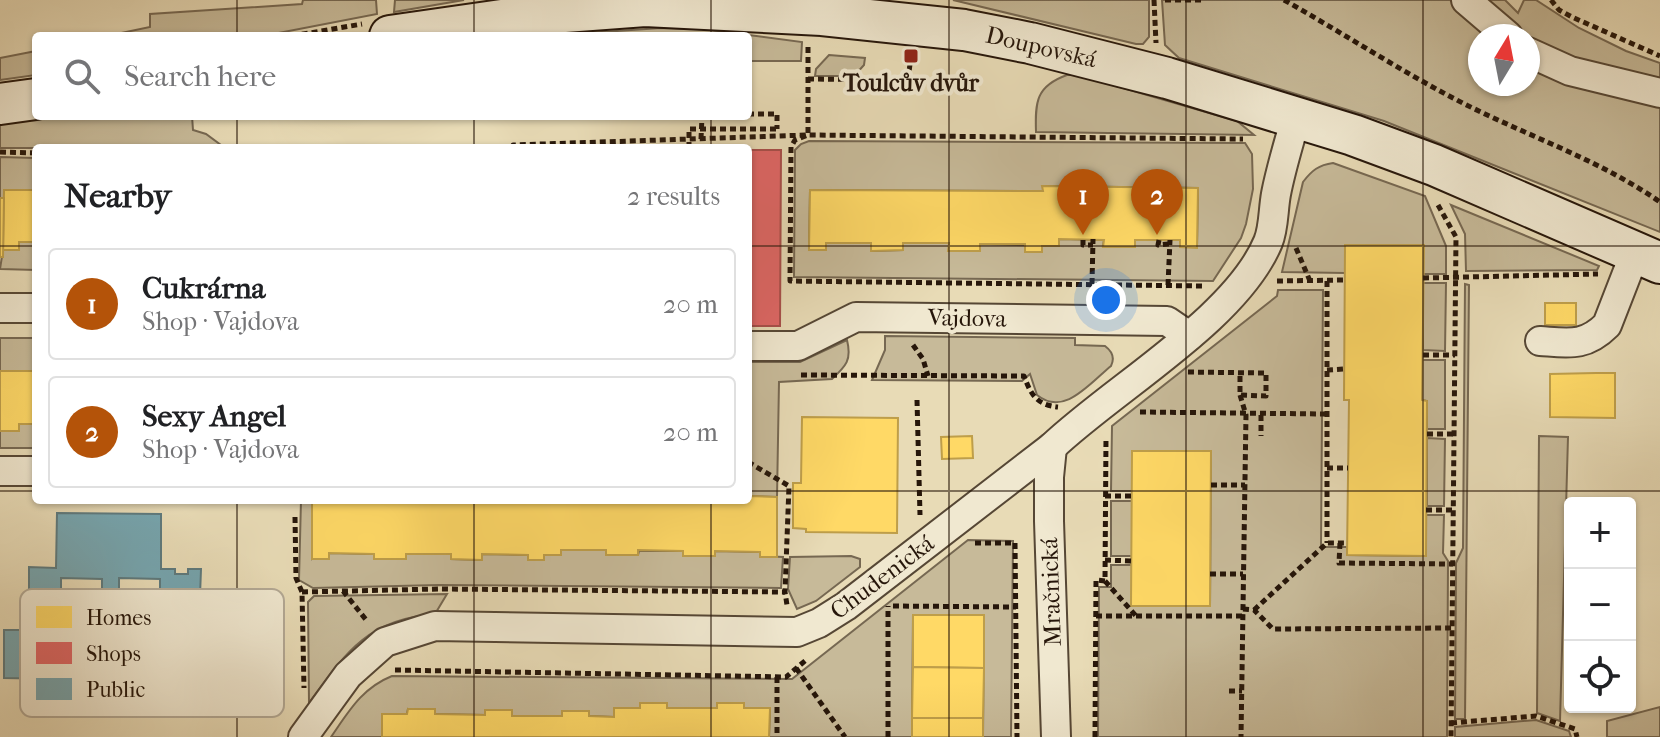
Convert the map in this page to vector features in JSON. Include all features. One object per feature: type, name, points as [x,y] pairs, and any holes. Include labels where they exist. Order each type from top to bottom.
[{"type":"street","points":[[1466,0],[1494,24]]},
{"type":"street","name":"Doupovská","points":[[418,32],[551,13],[645,6],[822,15],[964,30],[1030,43],[1167,78],[1291,134],[1434,165],[1641,263]]},
{"type":"street","points":[[1540,57],[1570,71],[1660,93]]},
{"type":"street","points":[[0,104],[32,100]]},
{"type":"street","name":"Chudenická","points":[[303,737],[348,675],[385,642],[435,626],[797,632],[819,623],[846,606],[1052,447],[1081,419],[1189,336],[1246,281],[1269,241],[1291,134]]},
{"type":"street","points":[[1540,341],[1585,342],[1598,334],[1607,325],[1641,263]]},
{"type":"street","points":[[0,308],[32,308]]},
{"type":"street","name":"Vajdova","points":[[752,346],[798,346],[856,317],[1167,321],[1189,336]]},
{"type":"street","name":"Mračnická","points":[[1052,447],[1049,521],[1056,737]]},
{"type":"street","points":[[0,471],[32,471]]},
{"type":"path","points":[[1154,0],[1156,55]]},
{"type":"path","points":[[1165,0],[1205,0]]},
{"type":"path","points":[[1284,0],[1453,98],[1559,147],[1660,202]]},
{"type":"path","points":[[1551,0],[1559,10],[1572,17],[1660,56]]},
{"type":"path","points":[[808,42],[808,135]]},
{"type":"path","points":[[808,79],[908,80],[911,56],[926,56]]},
{"type":"path","points":[[689,144],[689,129],[777,129],[777,114],[752,114]]},
{"type":"path","points":[[701,139],[702,120]]},
{"type":"path","points":[[544,144],[808,135],[1252,139],[1291,134]]},
{"type":"path","points":[[808,135],[795,140],[791,147],[790,281],[1214,286]]},
{"type":"path","points":[[0,152],[32,153]]},
{"type":"path","points":[[1431,193],[1456,237],[1451,737]]},
{"type":"path","points":[[1083,240],[1083,245],[1093,242],[1092,284]]},
{"type":"path","points":[[1159,240],[1158,245],[1170,242],[1168,285]]},
{"type":"path","points":[[1295,246],[1310,281]]},
{"type":"path","points":[[1423,278],[1641,263]]},
{"type":"path","points":[[1272,281],[1345,280]]},
{"type":"path","points":[[1327,281],[1327,543]]},
{"type":"path","points":[[906,336],[923,359],[928,376]]},
{"type":"path","points":[[1423,355],[1455,355]]},
{"type":"path","points":[[1327,370],[1344,369]]},
{"type":"path","points":[[1175,372],[1266,373],[1266,396],[1240,395]]},
{"type":"path","points":[[1240,373],[1240,395],[1246,415],[1241,737]]},
{"type":"path","points":[[797,375],[1024,376],[1031,394],[1041,403],[1065,406]]},
{"type":"path","points":[[917,400],[920,524]]},
{"type":"path","points":[[1128,411],[1327,414]]},
{"type":"path","points":[[1261,415],[1261,436]]},
{"type":"path","points":[[1105,581],[1106,424]]},
{"type":"path","points":[[1427,434],[1454,434]]},
{"type":"path","points":[[302,592],[785,592],[789,486],[752,464]]},
{"type":"path","points":[[1327,468],[1348,468]]},
{"type":"path","points":[[1211,485],[1245,485]]},
{"type":"path","points":[[1105,496],[1132,496]]},
{"type":"path","points":[[1426,510],[1453,510]]},
{"type":"path","points":[[295,517],[296,578],[302,592],[304,638]]},
{"type":"path","points":[[978,534],[966,544],[1015,543],[1017,737]]},
{"type":"path","points":[[1096,616],[1243,613],[1254,610],[1327,543],[1344,543],[1339,563],[1453,564]]},
{"type":"path","points":[[1105,560],[1131,561]]},
{"type":"path","points":[[1210,574],[1243,574]]},
{"type":"path","points":[[1095,737],[1096,580],[1105,581],[1137,616]]},
{"type":"path","points":[[343,591],[385,642]]},
{"type":"path","points":[[875,615],[899,597]]},
{"type":"path","points":[[888,606],[1016,607]]},
{"type":"path","points":[[888,606],[888,737]]},
{"type":"path","points":[[1254,610],[1273,629],[1452,628]]},
{"type":"path","points":[[385,673],[393,670],[786,677],[808,657]]},
{"type":"path","points":[[796,668],[845,737]]},
{"type":"path","points":[[777,677],[777,737]]},
{"type":"path","points":[[1229,691],[1242,691]]},
{"type":"path","points":[[1451,723],[1536,716],[1575,729],[1577,737]]},
{"type":"shaded area","points":[[303,0],[376,0],[377,14],[284,32],[126,32],[150,27],[150,14],[302,4]]},
{"type":"shaded area","points":[[395,0],[464,0],[394,12]]},
{"type":"shaded area","points":[[953,0],[1149,0],[1149,37],[1143,44],[1136,44]]},
{"type":"shaded area","points":[[1162,0],[1450,0],[1479,24],[1468,24],[1468,96],[1540,96],[1540,67],[1660,106],[1660,232],[1384,121],[1179,58],[1165,45]]},
{"type":"shaded area","points":[[1484,0],[1505,0],[1518,13],[1524,0],[1536,0],[1579,28],[1626,51],[1660,63],[1660,81],[1550,52],[1540,45],[1540,24],[1509,24]]},
{"type":"shaded area","points":[[661,28],[726,32],[602,32]]},
{"type":"shaded area","points":[[752,35],[802,42],[801,61],[752,61]]},
{"type":"shaded area","points":[[32,52],[32,76],[0,80],[0,58]]},
{"type":"shaded area","points":[[829,55],[865,58],[864,65],[854,76],[815,76],[816,69]]},
{"type":"shaded area","points":[[1067,75],[1078,75],[1237,121],[1254,135],[1036,132],[1037,104],[1043,90]]},
{"type":"shaded area","points":[[32,120],[192,120],[193,130],[206,134],[220,144],[32,144],[32,148],[0,148],[0,124]]},
{"type":"shaded area","points":[[809,141],[1245,143],[1252,154],[1253,189],[1241,238],[1213,281],[794,277],[795,150]],"holes":[[[1043,186],[1198,188],[1197,247],[1181,247],[1180,240],[1135,240],[1135,247],[1103,246],[1104,240],[1059,239],[1058,246],[980,244],[979,251],[949,251],[949,243],[903,243],[903,250],[872,251],[871,243],[826,243],[826,250],[809,249],[810,190],[1043,191]]]},
{"type":"shaded area","points":[[0,157],[32,158],[32,190],[4,190],[4,198],[0,198]]},
{"type":"shaded area","points":[[1333,163],[1425,196],[1446,246],[1446,274],[1423,274],[1423,245],[1345,245],[1345,273],[1282,272],[1303,182],[1316,169]]},
{"type":"shaded area","points":[[1451,205],[1599,266],[1597,270],[1466,271],[1465,234]]},
{"type":"shaded area","points":[[19,242],[32,242],[32,270],[0,269],[3,250],[19,250]]},
{"type":"shaded area","points":[[1423,283],[1446,283],[1445,351],[1423,350]]},
{"type":"shaded area","points":[[1465,284],[1469,285],[1465,719],[1455,719],[1456,563],[1463,548]]},
{"type":"shaded area","points":[[1278,290],[1323,290],[1321,547],[1347,547],[1348,555],[1426,556],[1426,515],[1444,515],[1443,553],[1448,561],[1447,737],[1098,737],[1099,587],[1111,587],[1111,565],[1131,565],[1210,605],[1211,451],[1133,451],[1132,491],[1111,491],[1112,426],[1277,296]]},
{"type":"shaded area","points":[[885,336],[1075,338],[1075,345],[1105,346],[1113,360],[1111,366],[1076,396],[1057,402],[1047,401],[1037,395],[1030,374],[1022,381],[872,380],[885,350]]},
{"type":"shaded area","points":[[0,338],[32,338],[32,371],[0,371]]},
{"type":"shaded area","points":[[847,340],[847,362],[832,379],[779,382],[777,497],[752,496],[752,362],[800,362]]},
{"type":"shaded area","points":[[1422,360],[1445,360],[1445,429],[1427,429],[1427,401],[1422,400]]},
{"type":"shaded area","points":[[19,424],[32,424],[32,448],[0,448],[0,431]]},
{"type":"shaded area","points":[[1539,436],[1568,437],[1560,721],[1537,713]]},
{"type":"shaded area","points":[[1427,438],[1445,439],[1444,506],[1427,506]]},
{"type":"shaded area","points":[[1111,501],[1132,501],[1132,556],[1111,556]]},
{"type":"shaded area","points":[[301,504],[312,504],[312,559],[329,553],[374,554],[374,559],[405,559],[406,554],[451,554],[451,559],[482,560],[482,554],[528,555],[528,560],[544,560],[544,555],[561,555],[561,550],[606,550],[607,555],[683,551],[684,556],[715,556],[715,551],[760,552],[761,556],[783,557],[781,588],[439,585],[313,588],[299,580]]},
{"type":"shaded area","points":[[968,540],[1013,541],[1011,737],[983,737],[984,615],[913,615],[912,737],[769,737],[770,709],[744,708],[743,703],[717,703],[717,708],[667,708],[666,703],[640,703],[640,708],[614,717],[589,716],[588,711],[563,711],[562,716],[512,716],[512,710],[486,710],[485,715],[435,714],[408,709],[407,714],[382,714],[382,737],[331,737],[364,694],[392,676],[792,679]]},
{"type":"shaded area","points":[[851,556],[860,559],[860,567],[816,601],[797,609],[788,589],[790,557]]},
{"type":"shaded area","points":[[447,594],[435,614],[392,623],[361,641],[335,668],[309,703],[308,602],[314,596]]},
{"type":"shaded area","points":[[1660,707],[1660,737],[1607,737],[1607,721]]},
{"type":"shaded area","points":[[1536,720],[1569,731],[1571,737],[1455,737],[1455,727]]},
{"type":"building: Homes","points":[[1042,186],[1198,188],[1197,248],[1180,247],[1180,240],[1135,240],[1135,247],[1103,247],[1104,240],[1059,239],[1059,246],[1042,246],[1042,252],[1025,252],[1025,244],[980,244],[980,251],[948,251],[949,243],[903,243],[903,250],[871,251],[871,243],[826,243],[826,250],[809,250],[810,190],[1043,191]]},
{"type":"building: Homes","points":[[4,190],[32,190],[32,242],[19,242],[19,250],[3,250]]},
{"type":"building: Homes","points":[[0,198],[4,198],[3,257],[0,257]]},
{"type":"building: Homes","points":[[1345,245],[1424,245],[1422,400],[1427,401],[1426,556],[1347,555],[1349,400],[1344,400]]},
{"type":"building: Homes","points":[[1545,303],[1576,303],[1576,325],[1545,325]]},
{"type":"building: Homes","points":[[0,371],[32,371],[32,424],[19,424],[19,431],[0,431]]},
{"type":"building: Homes","points":[[1615,373],[1615,418],[1550,417],[1550,374]]},
{"type":"building: Homes","points":[[802,417],[898,418],[897,533],[806,532],[806,529],[793,528],[793,483],[801,483]]},
{"type":"building: Homes","points":[[972,436],[973,458],[942,459],[941,437]]},
{"type":"building: Homes","points":[[1132,451],[1211,451],[1210,606],[1131,606]]},
{"type":"building: Homes","points":[[752,496],[777,497],[777,557],[760,557],[760,552],[715,551],[715,556],[683,556],[683,551],[638,550],[638,555],[606,555],[606,550],[561,550],[561,555],[544,555],[544,560],[528,560],[528,555],[482,554],[482,560],[451,559],[451,554],[406,554],[406,559],[374,559],[374,554],[329,553],[329,559],[312,559],[312,504],[752,504]]},
{"type":"building: Homes","points":[[913,615],[984,615],[984,668],[913,667]]},
{"type":"building: Homes","points":[[913,667],[984,668],[983,718],[912,718]]},
{"type":"building: Homes","points":[[640,703],[667,703],[667,708],[717,708],[717,703],[744,703],[744,708],[770,708],[769,737],[382,737],[382,714],[407,714],[408,709],[435,709],[435,714],[485,715],[485,710],[512,710],[512,716],[562,716],[562,711],[589,711],[589,716],[614,717],[614,708],[640,708]]},
{"type":"building: Homes","points":[[912,718],[983,718],[983,737],[912,737]]},
{"type":"building: Shops","points":[[752,150],[781,150],[780,326],[752,326]]},
{"type":"building: Public","points":[[57,513],[161,514],[161,569],[175,569],[175,574],[188,574],[188,569],[201,569],[200,589],[160,589],[160,579],[119,578],[119,589],[102,589],[102,579],[61,578],[61,589],[29,589],[29,567],[56,568]]},
{"type":"building: Public","points":[[4,630],[20,630],[20,678],[4,678]]},
{"type":"place","name":"Toulcův dvůr","points":[[911,56]]},
{"type":"place","name":"Cukrárna","points":[[1083,235]]},
{"type":"place","name":"Sexy Angel","points":[[1157,235]]}]
